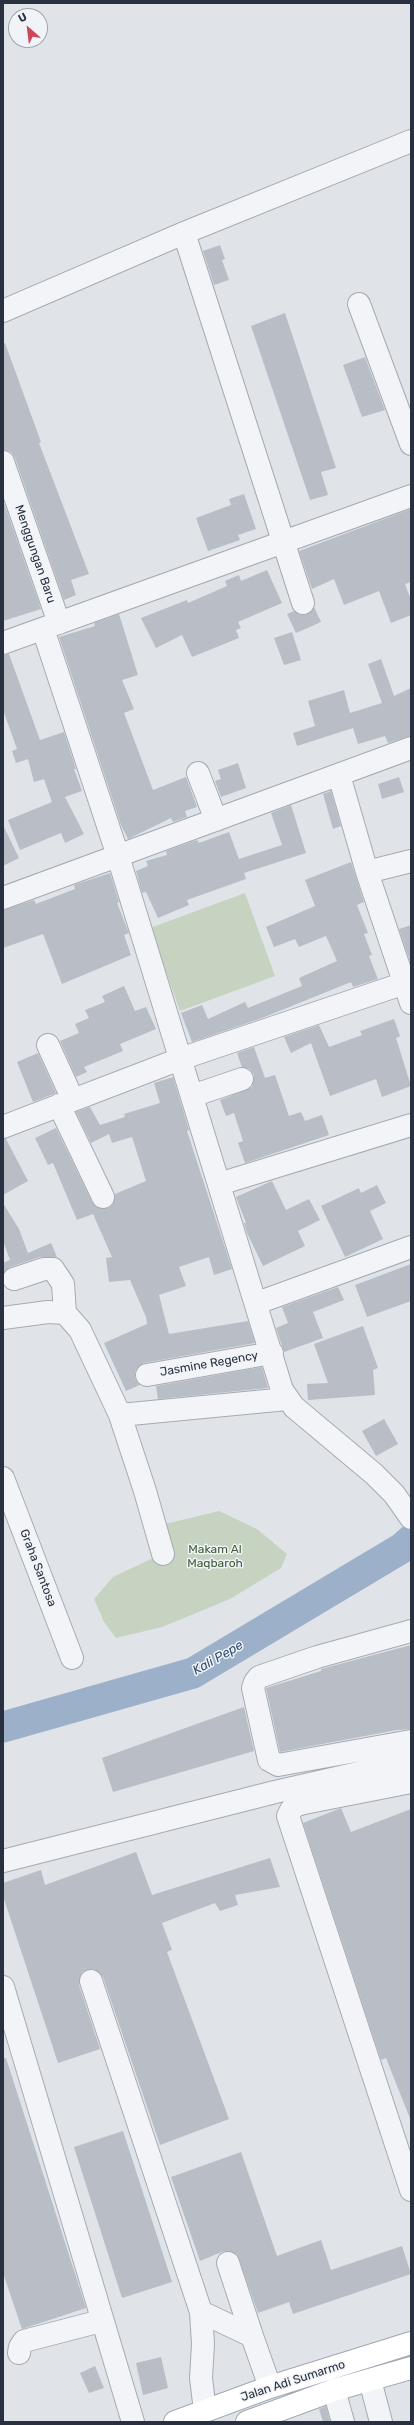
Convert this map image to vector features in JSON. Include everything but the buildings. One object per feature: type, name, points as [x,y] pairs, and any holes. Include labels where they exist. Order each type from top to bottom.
[{"type":"main road","name":"Jalan Adi Sumarmo","points":[[175,2422],[205,2411],[266,2376],[411,2343]]},
{"type":"main road","name":"Jalan Adi Sumarmo","points":[[247,2422],[334,2390],[411,2368]]},
{"type":"main road","points":[[266,2376],[278,2410]]},
{"type":"street","points":[[3,311],[184,233],[411,141]]},
{"type":"street","points":[[184,233],[303,603]]},
{"type":"street","points":[[359,304],[411,444]]},
{"type":"street","name":"Menggungan Baru","points":[[3,462],[118,856],[257,1303],[278,1378],[287,1399]]},
{"type":"street","points":[[3,643],[411,496]]},
{"type":"street","points":[[3,898],[411,748]]},
{"type":"street","points":[[198,773],[216,820]]},
{"type":"street","points":[[3,1127],[180,1059],[408,993],[367,872],[339,775]]},
{"type":"street","points":[[367,872],[411,861]]},
{"type":"street","points":[[48,1045],[66,1102],[103,1197]]},
{"type":"street","points":[[192,1096],[242,1079]]},
{"type":"street","points":[[219,1184],[411,1125]]},
{"type":"street","points":[[257,1303],[411,1247]]},
{"type":"street","points":[[14,1279],[44,1268],[53,1269],[63,1284],[65,1314],[80,1330],[120,1415],[163,1554]]},
{"type":"street","points":[[3,1318],[48,1312],[65,1314]]},
{"type":"street","name":"Jasmine Regency","points":[[147,1375],[272,1354]]},
{"type":"street","points":[[120,1415],[287,1399],[294,1407],[374,1474],[394,1494],[411,1518]]},
{"type":"street","name":"Graha Santosa","points":[[3,1478],[72,1658]]},
{"type":"street","points":[[411,1631],[317,1657],[259,1677],[253,1688],[269,1760],[278,1765],[411,1741]]},
{"type":"street","points":[[3,1861],[275,1792],[411,1761]]},
{"type":"street","points":[[411,1782],[304,1803],[291,1810],[288,1816],[411,2190]]},
{"type":"street","points":[[91,1981],[202,2312],[203,2344],[201,2378],[205,2411]]},
{"type":"street","points":[[3,1987],[101,2321],[133,2422]]},
{"type":"street","points":[[228,2263],[266,2376]]},
{"type":"street","points":[[202,2312],[252,2336]]},
{"type":"street","points":[[19,2353],[20,2347],[24,2341],[101,2321]]},
{"type":"street","points":[[370,2380],[381,2422]]},
{"type":"street","points":[[334,2390],[343,2422]]},
{"type":"green space","points":[[245,893],[275,976],[180,1011],[150,928]]},
{"type":"green space","name":"Makam Al Maqbaroh","points":[[219,1511],[257,1529],[287,1554],[281,1568],[230,1599],[162,1627],[116,1638],[104,1622],[94,1599],[113,1577],[151,1559],[167,1560],[165,1524]]},
{"type":"waterway","name":"Kali Pepe","points":[[3,1727],[193,1673],[402,1548],[411,1540]]}]
